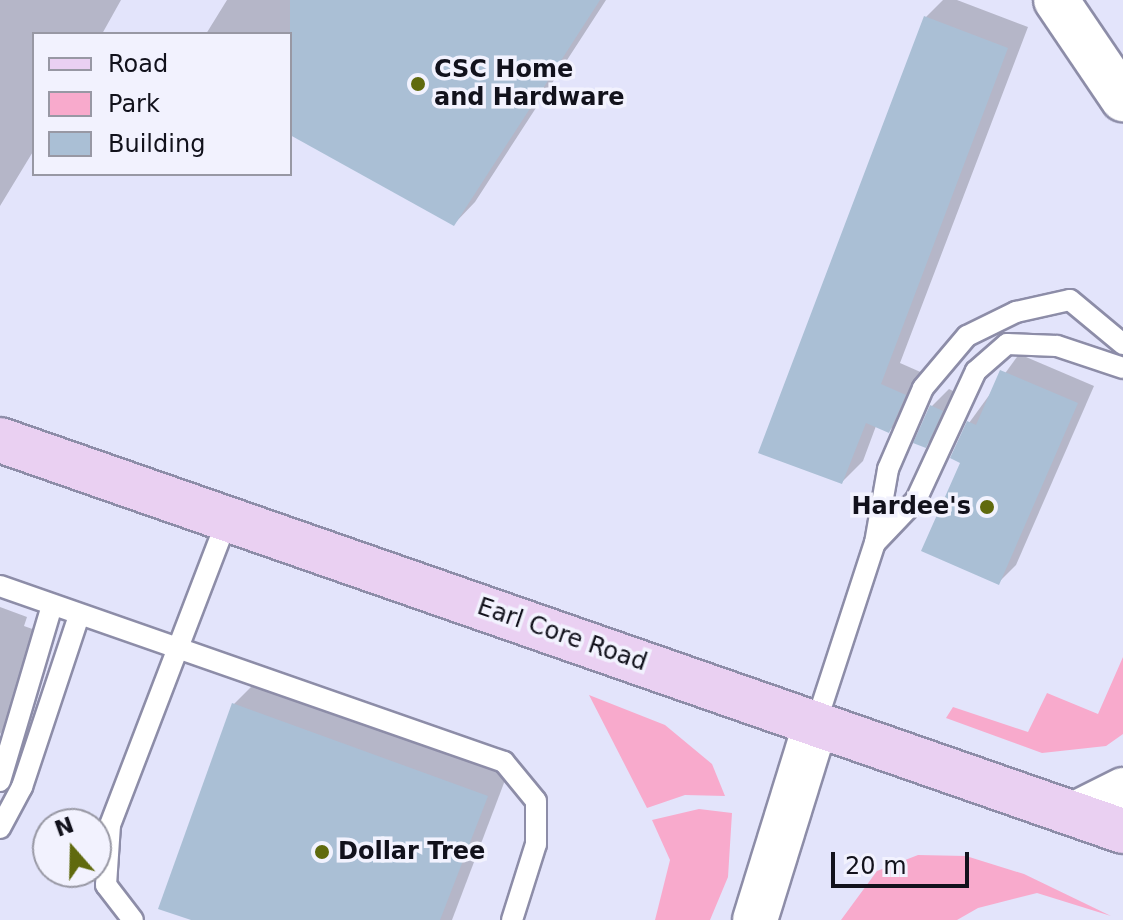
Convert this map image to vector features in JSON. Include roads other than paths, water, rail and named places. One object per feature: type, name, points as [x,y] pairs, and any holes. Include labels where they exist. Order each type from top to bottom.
[{"type":"main road","points":[[1056,0],[1123,99]]},
{"type":"main road","name":"Earl Core Road","points":[[0,440],[1123,831]]},
{"type":"main road","points":[[755,920],[816,723]]},
{"type":"street","points":[[1073,813],[1123,788]]},
{"type":"lane","points":[[816,723],[875,543],[888,469],[923,388],[967,336],[1016,312],[1070,300],[1123,344]]},
{"type":"lane","points":[[875,543],[916,500],[976,371],[1007,344],[1057,346],[1123,368]]},
{"type":"lane","points":[[133,920],[106,885],[110,825],[227,520]]},
{"type":"lane","points":[[0,586],[504,762],[536,801],[536,844],[512,920]]},
{"type":"lane","points":[[0,781],[52,606]]},
{"type":"lane","points":[[0,828],[22,787],[79,616]]},
{"type":"place","name":"CSC Home and Hardware","points":[[418,84]]},
{"type":"place","name":"Hardee's","points":[[987,507]]},
{"type":"place","name":"Dollar Tree","points":[[322,852]]}]
